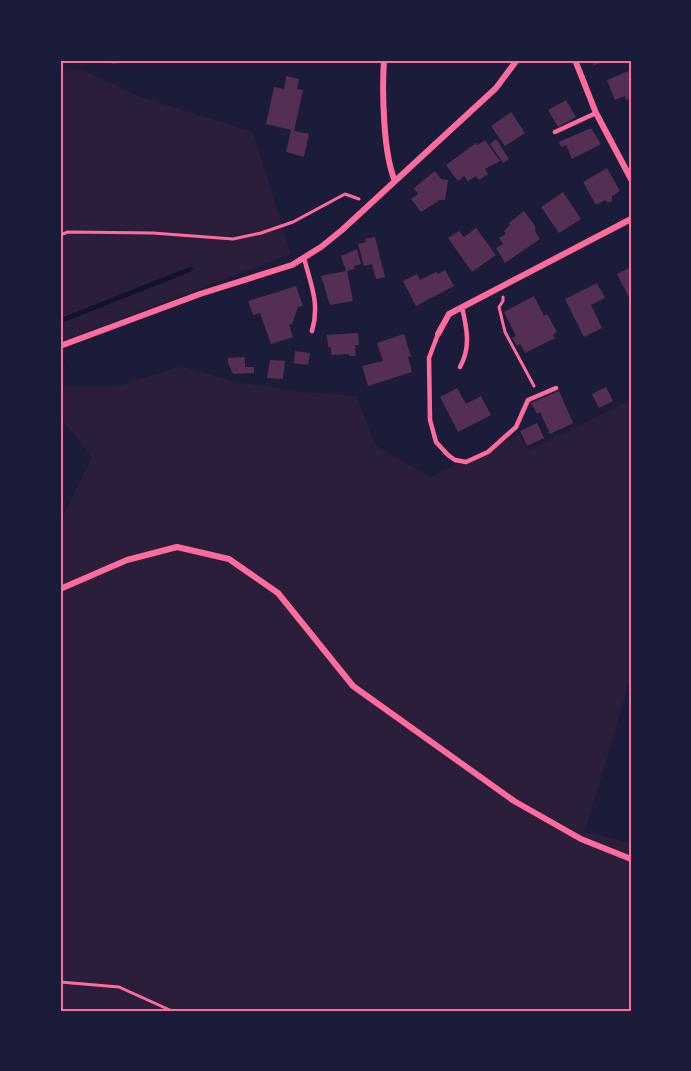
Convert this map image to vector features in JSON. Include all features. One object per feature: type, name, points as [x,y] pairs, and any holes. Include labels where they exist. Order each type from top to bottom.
[{"type":"street","points":[[384,60],[383,80],[389,168],[395,181]]},
{"type":"street","points":[[60,346],[191,297],[292,265],[304,258],[321,247],[371,203],[496,88],[517,60]]},
{"type":"street","points":[[575,60],[596,113],[631,179]]},
{"type":"street","points":[[438,334],[449,314],[631,219]]},
{"type":"street","points":[[60,588],[127,560],[177,547],[229,559],[278,593],[353,686],[514,801],[581,839],[631,859]]},
{"type":"lane","points":[[555,132],[596,113]]},
{"type":"lane","points":[[304,258],[315,297],[317,315],[312,331]]},
{"type":"lane","points":[[460,367],[466,356],[468,342],[462,307]]},
{"type":"lane","points":[[438,334],[429,358],[430,420],[436,442],[455,460],[466,462],[488,452],[516,427],[528,400],[556,388]]},
{"type":"path","points":[[60,236],[68,232],[143,233],[233,239],[261,233],[293,222],[345,194],[371,203]]},
{"type":"path","points":[[503,301],[499,307],[505,332],[535,389]]},
{"type":"path","points":[[60,982],[119,987],[172,1011]]},
{"type":"shaded area","points":[[80,69],[141,97],[253,132],[291,254],[60,342],[60,72]]},
{"type":"shaded area","points":[[181,366],[236,382],[301,392],[357,396],[375,445],[430,477],[519,433],[528,450],[631,400],[631,676],[585,832],[631,843],[631,1011],[60,1011],[60,522],[92,457],[60,417],[60,386],[118,386]]},
{"type":"building","points":[[111,60],[139,60],[139,61],[112,64]]},
{"type":"building","points":[[592,60],[607,60],[607,61],[594,65]]},
{"type":"building","points":[[631,70],[631,98],[626,100],[625,96],[615,100],[607,80]]},
{"type":"building","points":[[286,76],[299,79],[297,89],[303,90],[294,131],[309,134],[304,157],[286,152],[291,130],[266,124],[274,87],[284,89]]},
{"type":"building","points":[[566,100],[576,117],[558,127],[548,110]]},
{"type":"building","points":[[511,112],[525,133],[505,146],[491,126]]},
{"type":"building","points":[[591,128],[601,144],[572,159],[566,145],[561,147],[559,142]]},
{"type":"building","points":[[496,139],[509,159],[503,163],[490,144]]},
{"type":"building","points":[[485,140],[500,161],[485,169],[488,174],[479,180],[476,176],[468,181],[464,176],[458,181],[446,165],[476,143],[478,145]]},
{"type":"building","points":[[607,168],[620,191],[612,196],[612,201],[608,203],[605,200],[596,205],[583,182]]},
{"type":"building","points":[[435,171],[441,179],[448,180],[445,200],[440,200],[421,212],[411,199],[418,194],[414,188]]},
{"type":"building","points":[[563,192],[581,219],[559,233],[541,207]]},
{"type":"building","points":[[524,211],[535,226],[540,239],[505,263],[496,248],[503,244],[499,238],[506,234],[504,231],[510,225],[509,223]]},
{"type":"building","points":[[476,228],[496,255],[472,272],[448,238],[459,231],[464,237]]},
{"type":"building","points":[[375,237],[385,277],[376,279],[372,264],[364,266],[358,244],[366,242],[365,239]]},
{"type":"building","points":[[357,249],[361,264],[347,271],[353,301],[330,305],[321,276],[346,271],[341,256]]},
{"type":"building","points":[[631,267],[631,301],[617,274]]},
{"type":"building","points":[[445,270],[454,286],[416,306],[403,281],[417,274],[420,280]]},
{"type":"building","points":[[597,283],[605,298],[591,305],[602,328],[584,337],[565,299]]},
{"type":"building","points":[[296,286],[303,306],[298,307],[292,324],[289,325],[293,337],[271,344],[260,313],[253,315],[248,301]]},
{"type":"building","points":[[534,296],[544,316],[547,314],[557,332],[553,335],[555,338],[525,353],[520,344],[517,346],[512,338],[516,336],[504,312]]},
{"type":"building","points":[[358,333],[359,345],[355,345],[356,356],[331,355],[327,335]]},
{"type":"building","points":[[404,334],[411,356],[408,357],[412,372],[368,386],[362,366],[383,361],[377,343]]},
{"type":"building","points":[[295,351],[310,353],[308,365],[294,363]]},
{"type":"building","points":[[245,357],[245,367],[254,367],[254,373],[233,374],[228,358]]},
{"type":"building","points":[[270,360],[285,361],[283,379],[267,378]]},
{"type":"building","points":[[606,387],[613,401],[599,408],[592,394]]},
{"type":"building","points":[[457,388],[466,404],[481,396],[491,415],[458,432],[440,397]]},
{"type":"building","points":[[559,391],[573,423],[550,434],[540,412],[537,414],[531,403]]},
{"type":"building","points":[[537,423],[544,438],[527,446],[520,431]]},
{"type":"waterway","points":[[60,321],[191,269]]},
{"type":"waterway","points":[[60,364],[63,361]]}]
